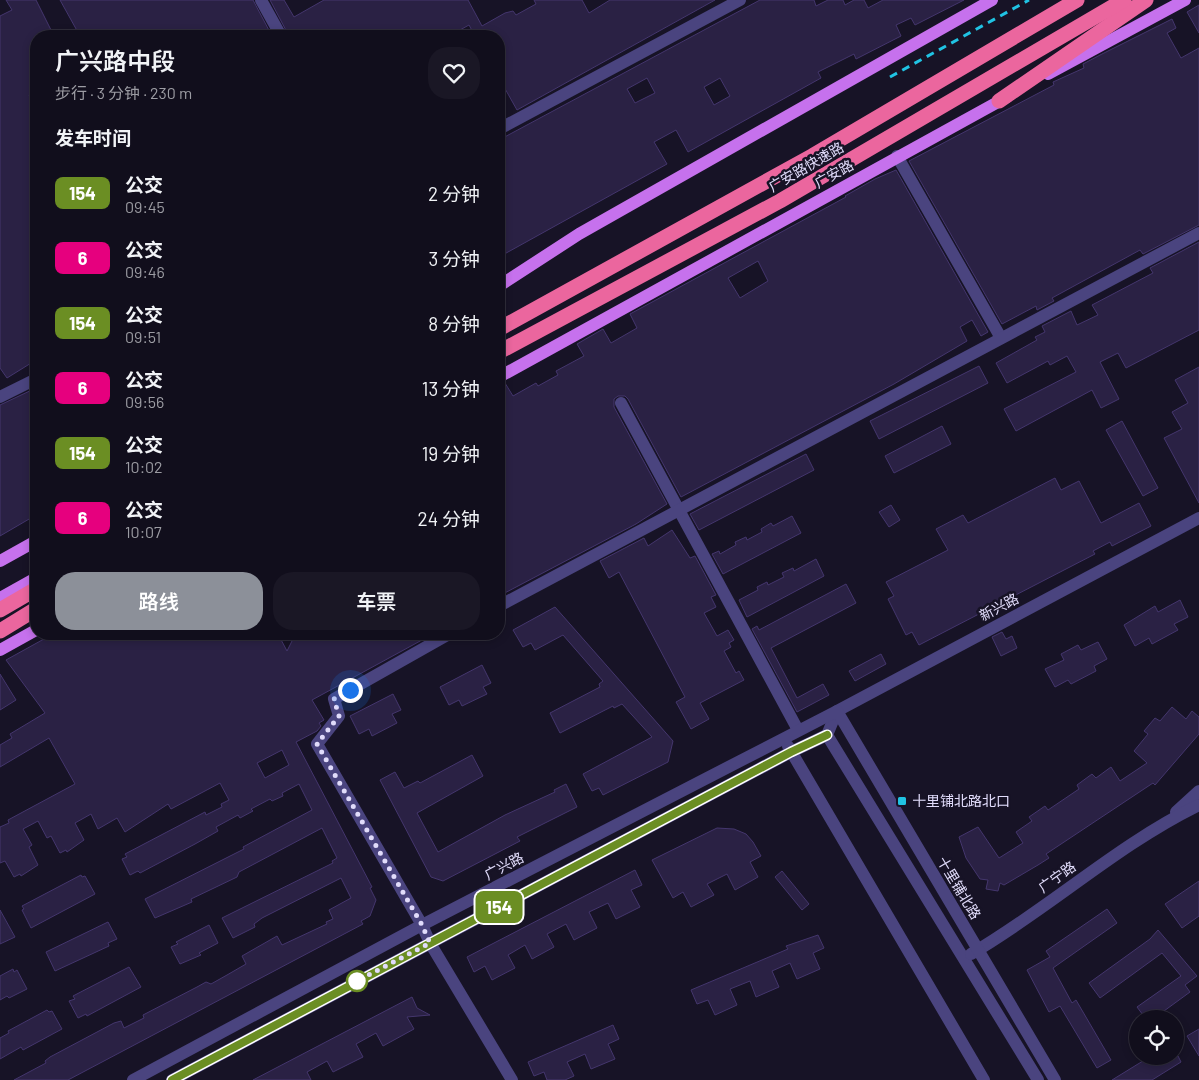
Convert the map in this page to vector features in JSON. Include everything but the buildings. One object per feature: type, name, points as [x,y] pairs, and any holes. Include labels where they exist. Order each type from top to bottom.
[{"type":"highway","name":"广安路快速路","points":[[505,349],[780,201],[1124,0]]},
{"type":"highway","points":[[999,101],[1146,0]]},
{"type":"highway","name":"广安路快速路","points":[[505,326],[812,156],[1072,3]]},
{"type":"highway","points":[[0,610],[30,592]]},
{"type":"highway","points":[[0,631],[30,613]]},
{"type":"main road","points":[[505,282],[579,234],[992,0]]},
{"type":"main road","name":"广安路","points":[[505,372],[896,156],[1185,0]]},
{"type":"main road","points":[[505,289],[543,259]]},
{"type":"main road","points":[[0,561],[30,544]]},
{"type":"main road","points":[[0,598],[30,581]]},
{"type":"main road","points":[[0,617],[30,600]]},
{"type":"main road","points":[[0,650],[30,633]]},
{"type":"street","points":[[261,0],[278,30]]},
{"type":"street","points":[[505,127],[740,0]]},
{"type":"street","points":[[896,156],[1001,338]]},
{"type":"street","points":[[505,603],[677,509],[1199,233]]},
{"type":"street","points":[[0,397],[30,382]]},
{"type":"street","points":[[621,403],[798,730]]},
{"type":"street","name":"新兴路","points":[[837,711],[1199,518]]},
{"type":"street","points":[[438,640],[334,699],[339,716],[317,744],[422,925],[430,943],[512,1080]]},
{"type":"street","points":[[172,1080],[791,752],[827,735],[837,711]]},
{"type":"street","name":"广兴路","points":[[133,1080],[422,925],[837,711]]},
{"type":"street","name":"十里铺北路","points":[[837,711],[1055,1080]]},
{"type":"street","points":[[827,735],[1038,1080]]},
{"type":"street","points":[[784,737],[791,752],[984,1080]]},
{"type":"street","name":"广宁路","points":[[1167,821],[1199,791]]},
{"type":"street","name":"广宁路","points":[[965,958],[1167,821],[1199,805]]},
{"type":"railway","points":[[890,77],[1029,0]]},
{"type":"bus line","name":"154","points":[[172,1080],[791,752],[827,735]]},
{"type":"place","name":"十里铺北路北口","points":[[902,801]]},
{"type":"route","points":[[350,690],[334,699],[339,716],[317,744],[422,925],[430,943],[357,981]]}]
